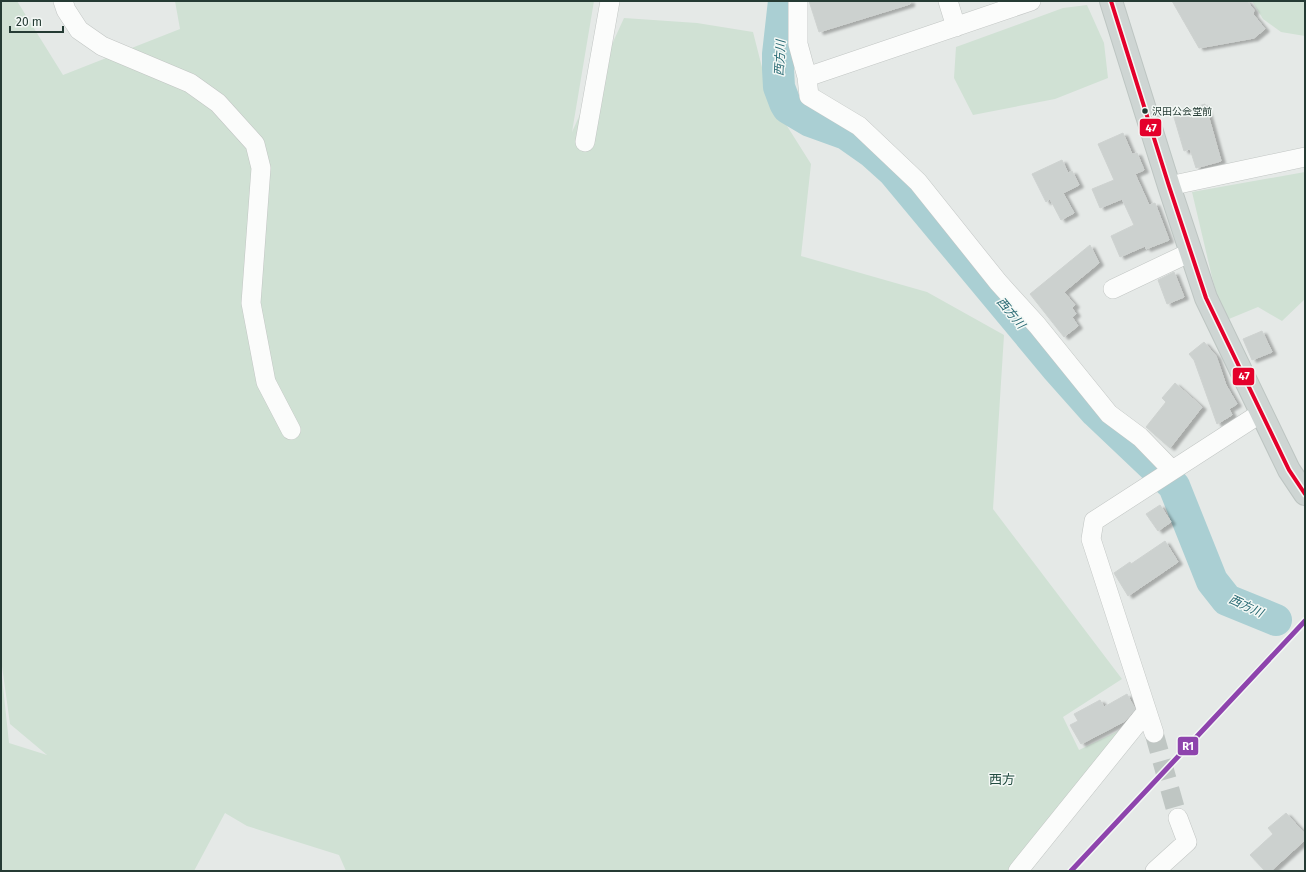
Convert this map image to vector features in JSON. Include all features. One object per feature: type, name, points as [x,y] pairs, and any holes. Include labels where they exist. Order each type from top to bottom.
[{"type":"main road","points":[[1111,1],[1168,186],[1206,298],[1289,470],[1305,494]]},
{"type":"street","points":[[63,1],[66,10],[78,30],[102,46],[190,83],[218,103],[255,144],[261,168],[251,303],[266,382],[291,430]]},
{"type":"street","points":[[585,142],[610,1]]},
{"type":"street","points":[[798,1],[798,44],[808,77],[808,96],[859,126],[918,182],[998,282],[1037,325],[1109,414],[1140,438],[1171,471]]},
{"type":"street","points":[[948,1],[956,27]]},
{"type":"street","points":[[808,77],[1031,1]]},
{"type":"street","points":[[1168,186],[1305,157]]},
{"type":"street","points":[[1113,289],[1190,252]]},
{"type":"street","points":[[1154,733],[1091,539],[1094,521],[1261,413]]},
{"type":"street","points":[[1018,871],[1147,711]]},
{"type":"street","points":[[1155,871],[1187,842],[1178,818]]},
{"type":"green space","points":[[1,1],[17,1],[63,75],[180,29],[175,1],[594,1],[572,132],[624,18],[697,23],[753,32],[770,99],[811,164],[801,256],[927,292],[1004,335],[993,509],[1122,679],[1063,717],[1079,750],[1139,721],[1010,871],[346,871],[339,855],[247,826],[225,813],[194,871],[1,871],[1,668],[9,743],[47,755],[10,724],[1,659]]},
{"type":"green space","points":[[1252,1],[1305,1],[1305,36],[1281,32],[1263,19]]},
{"type":"green space","points":[[1087,5],[1104,43],[1108,78],[1055,99],[973,115],[954,78],[956,47],[1063,8]]},
{"type":"green space","points":[[1305,172],[1305,299],[1282,321],[1258,307],[1224,321],[1192,192]]},
{"type":"building","points":[[809,1],[910,1],[910,4],[819,32]]},
{"type":"building","points":[[1172,1],[1247,1],[1254,10],[1253,14],[1265,29],[1254,38],[1199,48]]},
{"type":"building","points":[[1205,104],[1221,161],[1196,168],[1190,149],[1184,151],[1173,114]]},
{"type":"building","points":[[1123,133],[1132,154],[1137,153],[1144,170],[1135,174],[1149,205],[1155,203],[1169,240],[1146,249],[1145,246],[1120,257],[1111,236],[1134,225],[1122,199],[1100,208],[1092,189],[1114,180],[1098,144]]},
{"type":"building","points":[[1062,160],[1068,173],[1072,171],[1079,185],[1063,193],[1074,213],[1061,220],[1050,199],[1046,202],[1032,174]]},
{"type":"building","points":[[1090,245],[1099,263],[1064,292],[1075,305],[1072,308],[1076,314],[1072,317],[1078,326],[1064,337],[1030,294]]},
{"type":"building","points":[[1174,272],[1184,297],[1167,304],[1158,280]]},
{"type":"building","points":[[1262,331],[1272,352],[1252,360],[1243,339]]},
{"type":"building","points":[[1204,342],[1216,356],[1226,385],[1237,404],[1229,409],[1232,415],[1217,424],[1194,360],[1189,354]]},
{"type":"building","points":[[1175,383],[1202,407],[1170,448],[1146,427],[1166,402],[1162,398]]},
{"type":"building","points":[[1160,505],[1171,522],[1158,531],[1146,514]]},
{"type":"building","points":[[1165,541],[1178,562],[1128,596],[1114,573],[1130,562],[1131,564]]},
{"type":"building","points":[[1127,694],[1135,709],[1125,721],[1081,744],[1070,725],[1078,721],[1074,714],[1100,700],[1104,707]]},
{"type":"building","points":[[1286,813],[1305,834],[1305,840],[1271,871],[1265,871],[1250,855],[1273,834],[1268,828]]},
{"type":"waterway","name":"西方川","points":[[784,1],[778,54],[778,69],[779,87],[788,108],[810,121],[846,134],[873,153],[893,171],[1056,367],[1096,412],[1174,486],[1212,581],[1227,600],[1276,620]]},
{"type":"tunnel","points":[[1154,733],[1178,818]]},
{"type":"transit line","name":"47","points":[[1111,1],[1206,298],[1289,470],[1305,494]]},
{"type":"transit line","name":"R1","points":[[1071,871],[1305,621]]},
{"type":"place","name":"沢田公会堂前","points":[[1145,111]]},
{"type":"district","name":"西方","points":[[1002,779]]}]
